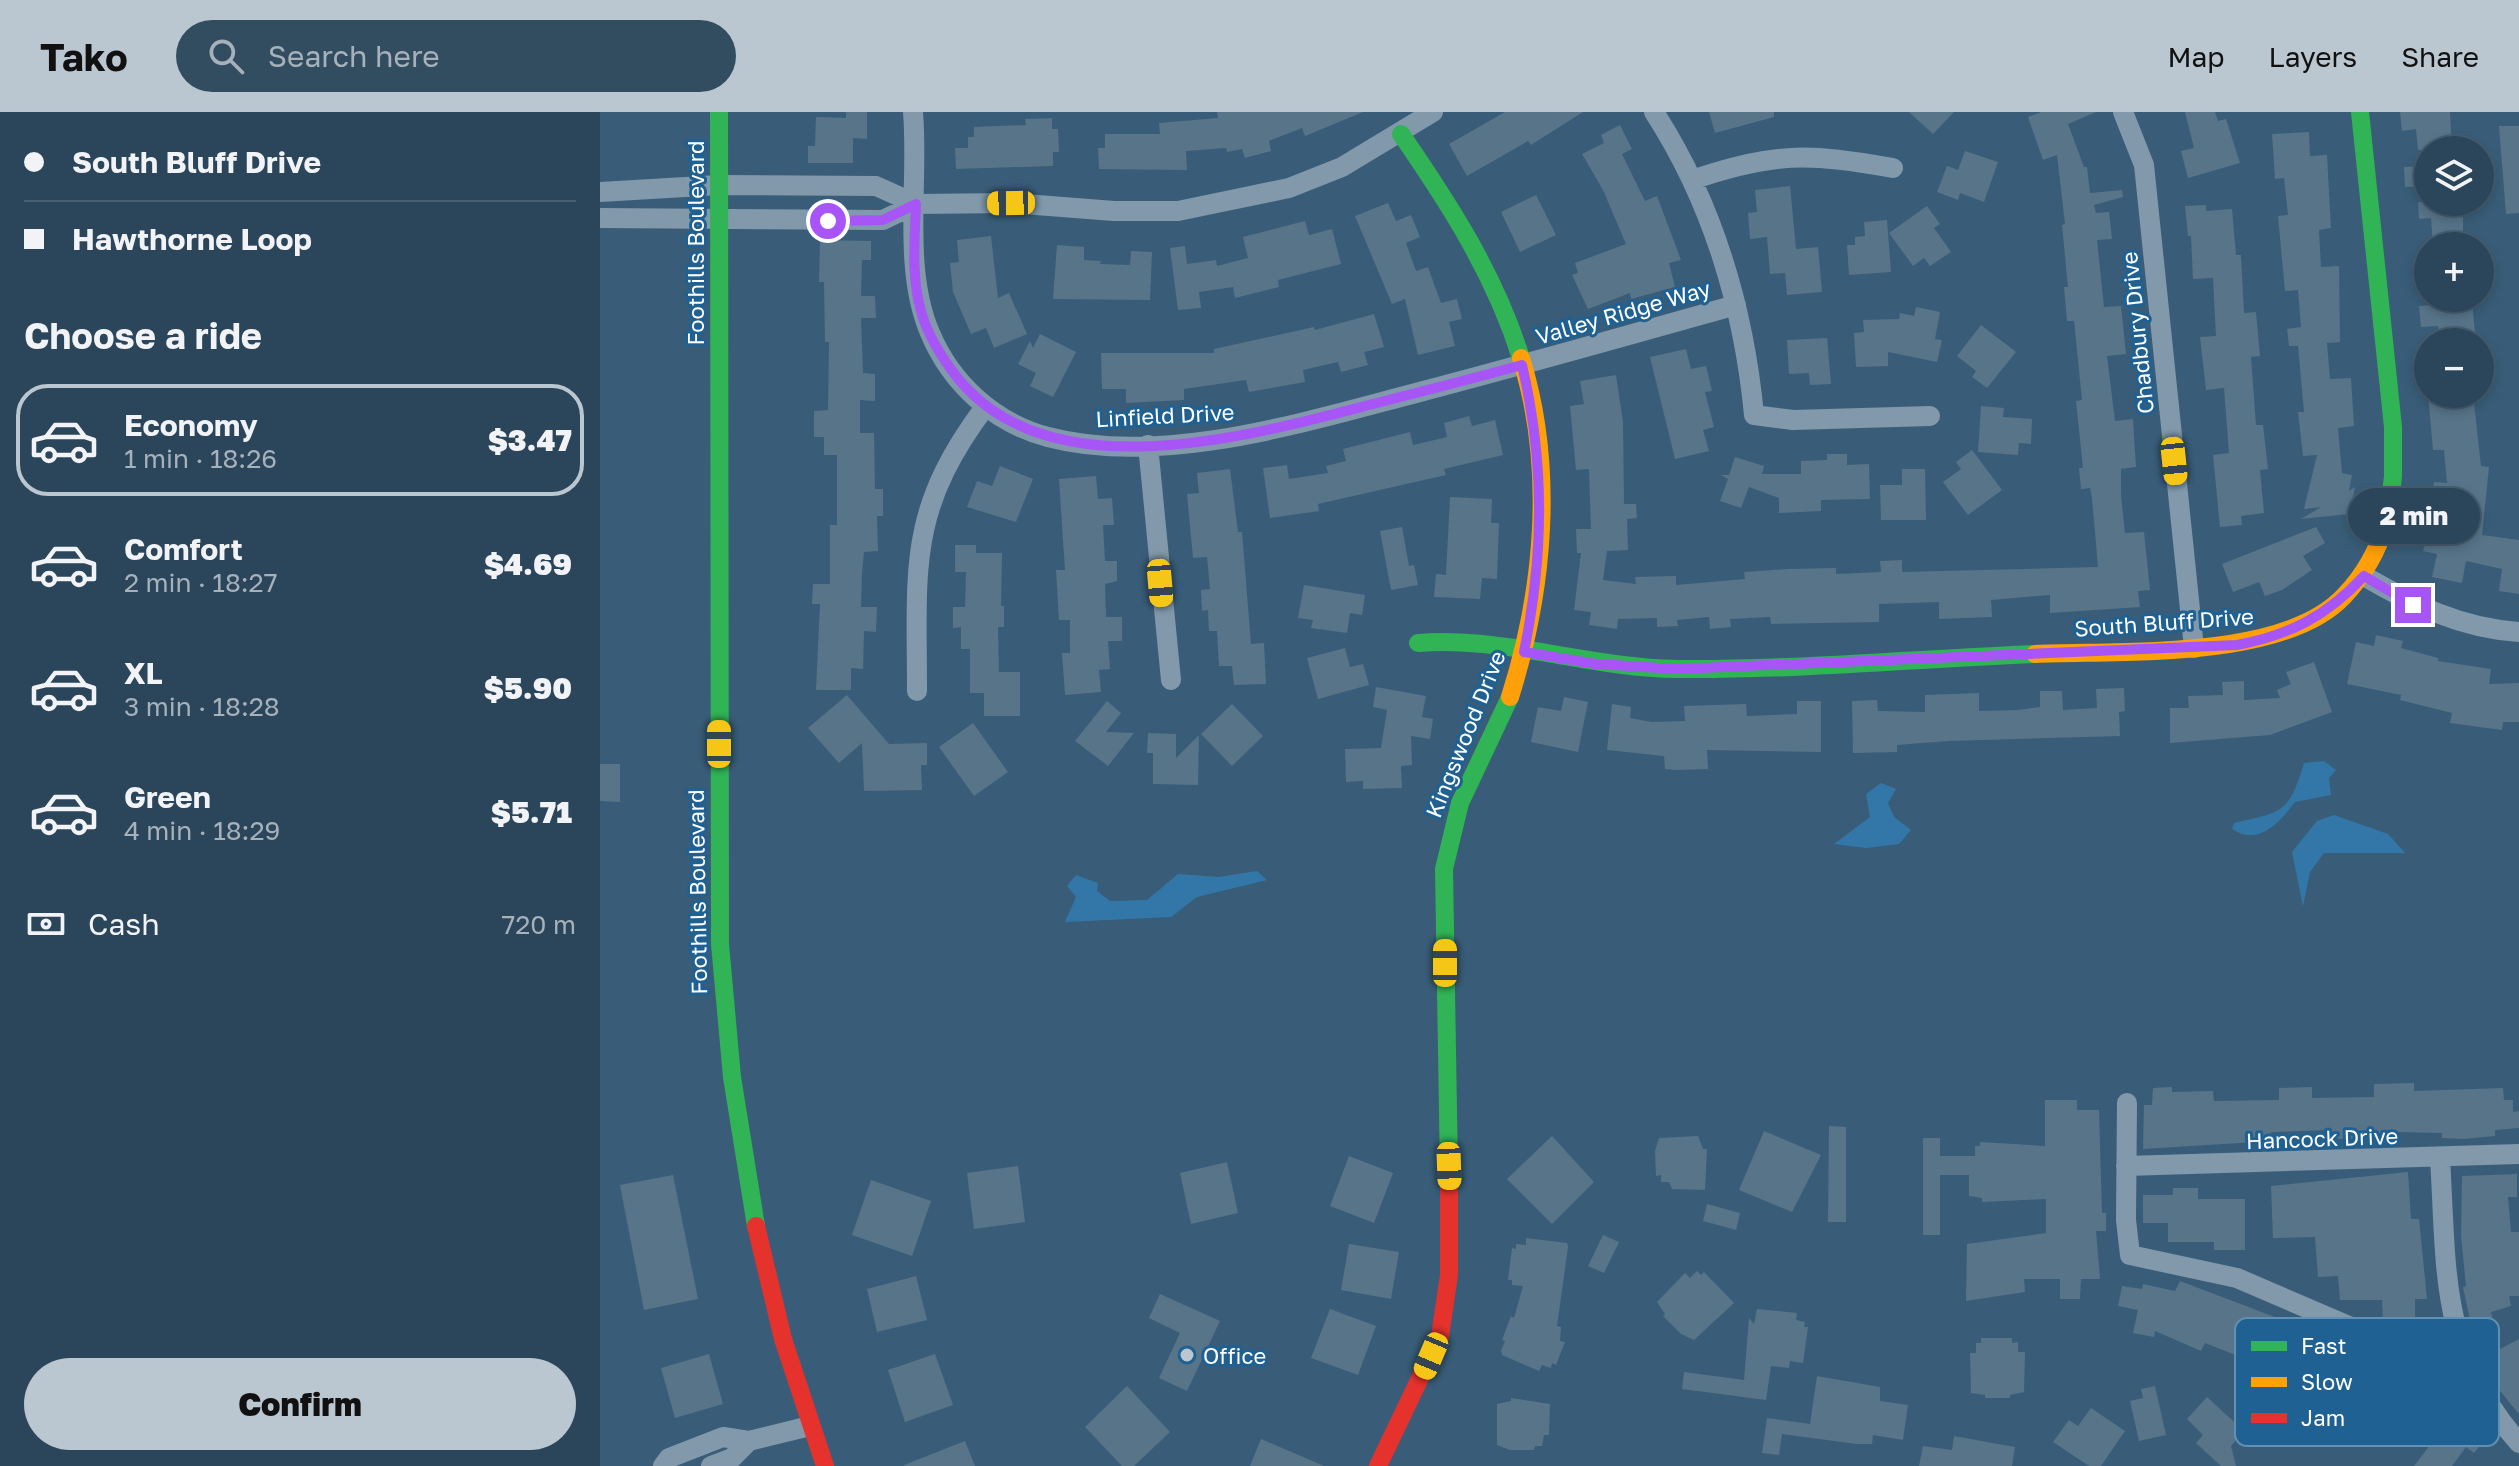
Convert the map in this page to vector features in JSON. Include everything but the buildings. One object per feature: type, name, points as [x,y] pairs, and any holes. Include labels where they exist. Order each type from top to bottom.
[{"type":"street","name":"Foothills Boulevard","points":[[719,112],[720,928],[725,1031],[751,1202],[784,1343],[825,1466]]},
{"type":"street","name":"Linfield Drive","points":[[913,112],[915,270],[920,307],[947,364],[985,407],[1016,426],[1046,437],[1078,443],[1148,445],[1263,433],[1522,365]]},
{"type":"street","points":[[600,192],[719,185],[876,186],[916,204],[1011,203],[1114,211],[1178,211],[1289,188],[1342,167],[1433,112]]},
{"type":"street","points":[[1654,112],[1692,180],[1736,305],[1746,348],[1754,415],[1793,420],[1930,416]]},
{"type":"street","name":"Chadbury Drive","points":[[2123,112],[2144,165],[2194,648]]},
{"type":"street","name":"South Bluff Drive","points":[[1418,643],[1454,640],[1622,667],[1677,669],[2194,648],[2237,645],[2299,628],[2325,613],[2364,576],[2378,551],[2389,521],[2396,483],[2360,112]]},
{"type":"street","name":"Kingswood Drive","points":[[1378,1466],[1440,1336],[1449,1275],[1444,869],[1455,815],[1502,718],[1524,652],[1540,563],[1542,507],[1533,412],[1522,365],[1493,282],[1453,209],[1401,134]]},
{"type":"street","points":[[1692,180],[1745,162],[1788,155],[1893,168]]},
{"type":"street","points":[[600,218],[883,220],[916,204]]},
{"type":"street","name":"Valley Ridge Way","points":[[1522,365],[1736,305]]},
{"type":"street","points":[[917,691],[920,537],[941,476],[985,407]]},
{"type":"street","points":[[1148,445],[1171,680]]},
{"type":"street","points":[[2364,576],[2413,605],[2448,620],[2519,632]]},
{"type":"street","points":[[2127,1103],[2130,1255],[2237,1278],[2330,1318]]},
{"type":"street","name":"Hancock Drive","points":[[2126,1166],[2519,1154]]},
{"type":"street","points":[[2440,1158],[2447,1285],[2452,1318]]},
{"type":"street","points":[[2499,1416],[2519,1443]]},
{"type":"street","points":[[663,1466],[669,1458],[723,1437],[749,1441],[810,1426]]},
{"type":"street","points":[[711,1466],[732,1458],[749,1441]]},
{"type":"shaded area","points":[[2324,761],[2336,770],[2329,778],[2331,795],[2295,802],[2275,824],[2259,834],[2242,834],[2232,829],[2234,823],[2282,808],[2294,792],[2304,763]]},
{"type":"shaded area","points":[[1881,783],[1896,789],[1888,803],[1894,817],[1911,830],[1899,844],[1866,848],[1834,844],[1870,817],[1866,794]]},
{"type":"shaded area","points":[[2334,815],[2388,834],[2405,853],[2324,853],[2310,872],[2303,906],[2292,852],[2317,821]]},
{"type":"shaded area","points":[[1257,871],[1267,880],[1197,897],[1171,917],[1065,922],[1076,897],[1067,886],[1076,875],[1098,883],[1097,891],[1110,901],[1147,900],[1178,874],[1218,877]]},
{"type":"traffic: fast","points":[[719,112],[720,944],[732,1077],[756,1226]]},
{"type":"traffic: fast","points":[[2360,112],[2393,427],[2393,477],[2387,522]]},
{"type":"traffic: fast","points":[[1401,134],[1437,187],[1485,269],[1521,358]]},
{"type":"traffic: fast","points":[[1418,643],[1482,644],[1612,664],[1677,669],[1811,666],[2035,654]]},
{"type":"traffic: fast","points":[[1449,1172],[1444,869],[1460,803],[1510,697]]},
{"type":"traffic: slow","points":[[1510,697],[1531,614],[1541,528],[1538,442],[1532,400],[1521,358]]},
{"type":"traffic: slow","points":[[2035,654],[2198,648],[2282,632],[2317,617],[2344,596],[2370,562],[2387,522]]},
{"type":"traffic: jam","points":[[1378,1466],[1440,1336],[1449,1275],[1449,1172]]},
{"type":"traffic: jam","points":[[756,1226],[783,1339],[825,1466]]},
{"type":"place","name":"Office","points":[[1187,1355]]},
{"type":"route","points":[[828,221],[883,220],[916,204],[915,270],[920,307],[931,336],[965,388],[985,407],[1016,426],[1046,437],[1078,443],[1148,445],[1263,433],[1522,365],[1533,412],[1542,507],[1540,563],[1524,652],[1595,664],[1677,669],[2237,645],[2270,639],[2299,628],[2344,598],[2364,576],[2413,605]]}]
